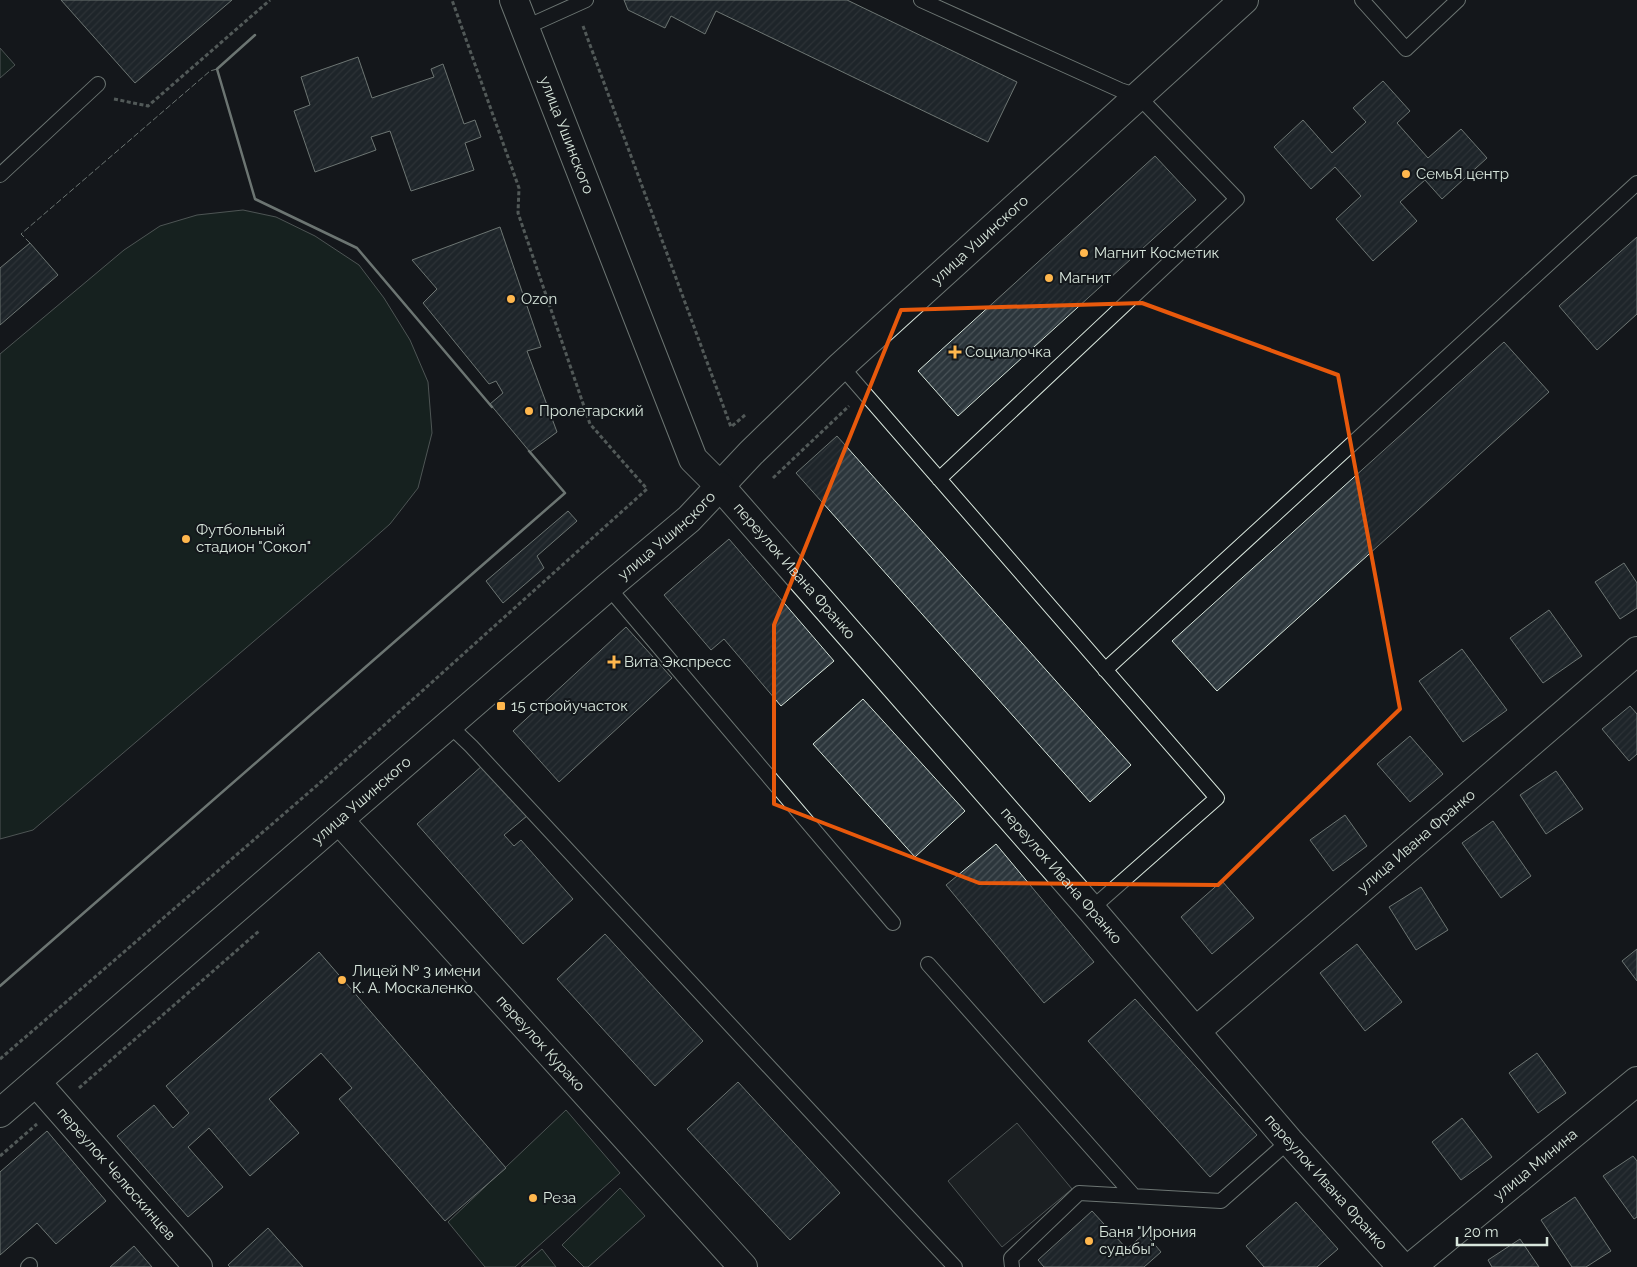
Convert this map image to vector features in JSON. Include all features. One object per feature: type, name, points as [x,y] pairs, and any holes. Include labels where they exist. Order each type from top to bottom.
[{"type":"street","name":"улица Ушинского","points":[[514,0],[693,459],[720,486]]},
{"type":"street","name":"улица Ушинского","points":[[0,1113],[689,519],[751,453],[841,366],[1244,0]]},
{"type":"street","name":"переулок Ивана Франко","points":[[720,486],[1091,908],[1289,1141],[1402,1267]]},
{"type":"street","name":"улица Ивана Франко","points":[[1196,1031],[1637,651]]},
{"type":"street","name":"переулок Курако","points":[[339,820],[743,1267]]},
{"type":"street","name":"улица Минина","points":[[1411,1267],[1637,1081]]},
{"type":"street","name":"переулок Челюскинцев","points":[[36,1082],[198,1267]]},
{"type":"lane","points":[[921,0],[1120,90],[1138,96],[1237,199],[939,479]]},
{"type":"lane","points":[[1362,0],[1406,49],[1458,0]]},
{"type":"lane","points":[[524,28],[581,2]]},
{"type":"lane","points":[[0,175],[98,84]]},
{"type":"lane","points":[[1105,670],[1637,183]]},
{"type":"lane","points":[[841,366],[1217,798],[1091,908]]},
{"type":"lane","points":[[608,587],[893,923]]},
{"type":"lane","points":[[449,724],[485,760],[955,1267]]},
{"type":"lane","points":[[928,964],[1134,1196]]},
{"type":"lane","points":[[1012,1267],[1011,1258],[1078,1193],[1221,1201],[1289,1141]]},
{"type":"path","points":[[108,105],[115,98],[148,106],[270,0]]},
{"type":"path","points":[[0,1059],[322,781],[647,489],[590,424],[518,213],[518,188],[452,0]]},
{"type":"path","points":[[581,2],[731,427],[746,414]]},
{"type":"path","points":[[773,478],[864,392]]},
{"type":"highlighted area","points":[[1142,303],[1338,375],[1400,709],[1218,885],[979,883],[774,804],[774,625],[901,310]]},
{"type":"green space","points":[[0,48],[15,65],[0,78]]},
{"type":"green space","name":"Футбольный стадион \"Сокол\"","points":[[243,210],[276,217],[315,236],[359,265],[384,298],[410,340],[428,382],[432,433],[418,488],[390,524],[33,830],[0,839],[0,354],[124,250],[160,226],[197,215]]},
{"type":"green space","name":"Реза","points":[[566,1110],[620,1173],[515,1267],[485,1267],[448,1222]]},
{"type":"green space","name":"Реза","points":[[620,1188],[645,1216],[588,1267],[584,1267],[562,1245]]},
{"type":"green space","name":"Реза","points":[[542,1249],[556,1267],[521,1267]]},
{"type":"shaded area","points":[[1017,1123],[1072,1189],[1002,1247],[948,1181]]},
{"type":"building","points":[[61,0],[232,0],[135,83]]},
{"type":"building","points":[[624,0],[847,0],[1017,82],[988,142],[716,11],[705,34],[671,16],[665,28],[628,10]]},
{"type":"building","points":[[358,57],[372,98],[434,77],[431,69],[443,64],[464,124],[475,120],[481,137],[465,143],[474,170],[411,191],[390,131],[371,137],[376,150],[315,172],[294,111],[310,105],[301,77]]},
{"type":"building","name":"СемьЯ центр","points":[[1383,81],[1410,111],[1397,123],[1428,158],[1461,129],[1487,158],[1442,199],[1425,180],[1400,202],[1417,221],[1373,261],[1336,219],[1361,196],[1335,167],[1311,189],[1274,147],[1303,120],[1332,153],[1366,122],[1353,108]]},
{"type":"building","points":[[1155,156],[1196,200],[958,416],[918,371]]},
{"type":"building","points":[[500,227],[541,347],[527,351],[557,432],[530,452],[490,404],[503,393],[496,381],[489,384],[423,303],[437,289],[412,260]]},
{"type":"building","points":[[1637,237],[1637,314],[1597,350],[1559,306]]},
{"type":"building","points":[[30,243],[58,275],[0,325],[0,268]]},
{"type":"building","points":[[1504,342],[1549,392],[1217,691],[1172,641]]},
{"type":"building","points":[[837,436],[1131,765],[1090,802],[796,473]]},
{"type":"building","points":[[568,511],[577,521],[537,556],[544,568],[503,603],[486,581]]},
{"type":"building","points":[[729,539],[834,661],[781,706],[724,639],[711,650],[664,595]]},
{"type":"building","points":[[1624,563],[1637,583],[1637,608],[1620,619],[1595,582]]},
{"type":"building","points":[[1549,610],[1582,656],[1543,683],[1510,638]]},
{"type":"building","points":[[626,627],[672,678],[559,782],[513,731]]},
{"type":"building","points":[[1462,649],[1507,710],[1463,742],[1419,681]]},
{"type":"building","points":[[863,699],[965,811],[915,857],[813,744]]},
{"type":"building","points":[[1630,706],[1637,714],[1637,754],[1629,761],[1602,729]]},
{"type":"building","points":[[1410,736],[1443,774],[1410,802],[1377,764]]},
{"type":"building","points":[[483,765],[527,816],[504,835],[514,846],[521,840],[573,899],[523,944],[417,824]]},
{"type":"building","points":[[1556,771],[1583,809],[1546,834],[1520,795]]},
{"type":"building","points":[[1345,815],[1367,846],[1333,871],[1310,840]]},
{"type":"building","points":[[1493,821],[1531,876],[1501,898],[1462,843]]},
{"type":"building","points":[[996,844],[1094,962],[1044,1003],[946,885]]},
{"type":"building","points":[[1222,881],[1254,918],[1212,954],[1181,917]]},
{"type":"building","points":[[1421,887],[1448,930],[1416,950],[1389,907]]},
{"type":"building","points":[[605,934],[703,1041],[655,1086],[557,979]]},
{"type":"building","points":[[1357,944],[1402,1002],[1365,1031],[1320,973]]},
{"type":"building","points":[[1637,949],[1637,981],[1622,961]]},
{"type":"building","points":[[319,952],[506,1168],[445,1221],[339,1099],[352,1088],[321,1053],[269,1099],[299,1133],[250,1176],[209,1128],[188,1147],[223,1187],[188,1217],[117,1136],[154,1105],[173,1128],[189,1113],[166,1086]]},
{"type":"building","points":[[1135,999],[1257,1135],[1210,1177],[1088,1041]]},
{"type":"building","points":[[1537,1053],[1566,1093],[1538,1113],[1509,1073]]},
{"type":"building","points":[[738,1082],[840,1193],[790,1240],[687,1129]]},
{"type":"building","points":[[1462,1118],[1492,1157],[1461,1180],[1432,1142]]},
{"type":"building","points":[[47,1131],[106,1201],[56,1244],[37,1223],[0,1255],[0,1172]]},
{"type":"building","points":[[1633,1156],[1637,1161],[1637,1217],[1634,1219],[1603,1176]]},
{"type":"building","points":[[1575,1197],[1611,1251],[1586,1267],[1572,1267],[1541,1220]]},
{"type":"building","points":[[1296,1202],[1338,1249],[1317,1267],[1264,1267],[1246,1246]]},
{"type":"building","name":"Баня \"Ирония судьбы\"","points":[[1092,1211],[1127,1249],[1145,1233],[1161,1252],[1144,1267],[1044,1267],[1038,1260]]},
{"type":"building","points":[[268,1228],[303,1267],[230,1267],[228,1265]]},
{"type":"building","points":[[1520,1239],[1539,1267],[1492,1267],[1488,1260]]},
{"type":"building","points":[[134,1246],[152,1267],[110,1267]]},
{"type":"fence","points":[[30,243],[21,234],[210,71],[217,69]]},
{"type":"wall","points":[[255,35],[217,69],[255,199],[357,248],[492,407]]},
{"type":"wall","points":[[0,986],[565,493],[529,451]]},
{"type":"place","name":"СемьЯ центр","points":[[1406,174]]},
{"type":"place","name":"Магнит Косметик","points":[[1084,253]]},
{"type":"place","name":"Магнит","points":[[1049,278]]},
{"type":"place","name":"Ozon","points":[[511,299]]},
{"type":"place","name":"Социалочка","points":[[955,352]]},
{"type":"place","name":"Пролетарский","points":[[529,411]]},
{"type":"place","name":"Футбольный стадион \"Сокол\"","points":[[186,539]]},
{"type":"place","name":"Вита Экспресс","points":[[614,662]]},
{"type":"place","name":"15 стройучасток","points":[[501,706]]},
{"type":"place","name":"Лицей № 3 имени К. А. Москаленко","points":[[342,980]]},
{"type":"place","name":"Реза","points":[[533,1198]]},
{"type":"place","name":"Баня \"Ирония судьбы\"","points":[[1089,1241]]}]
